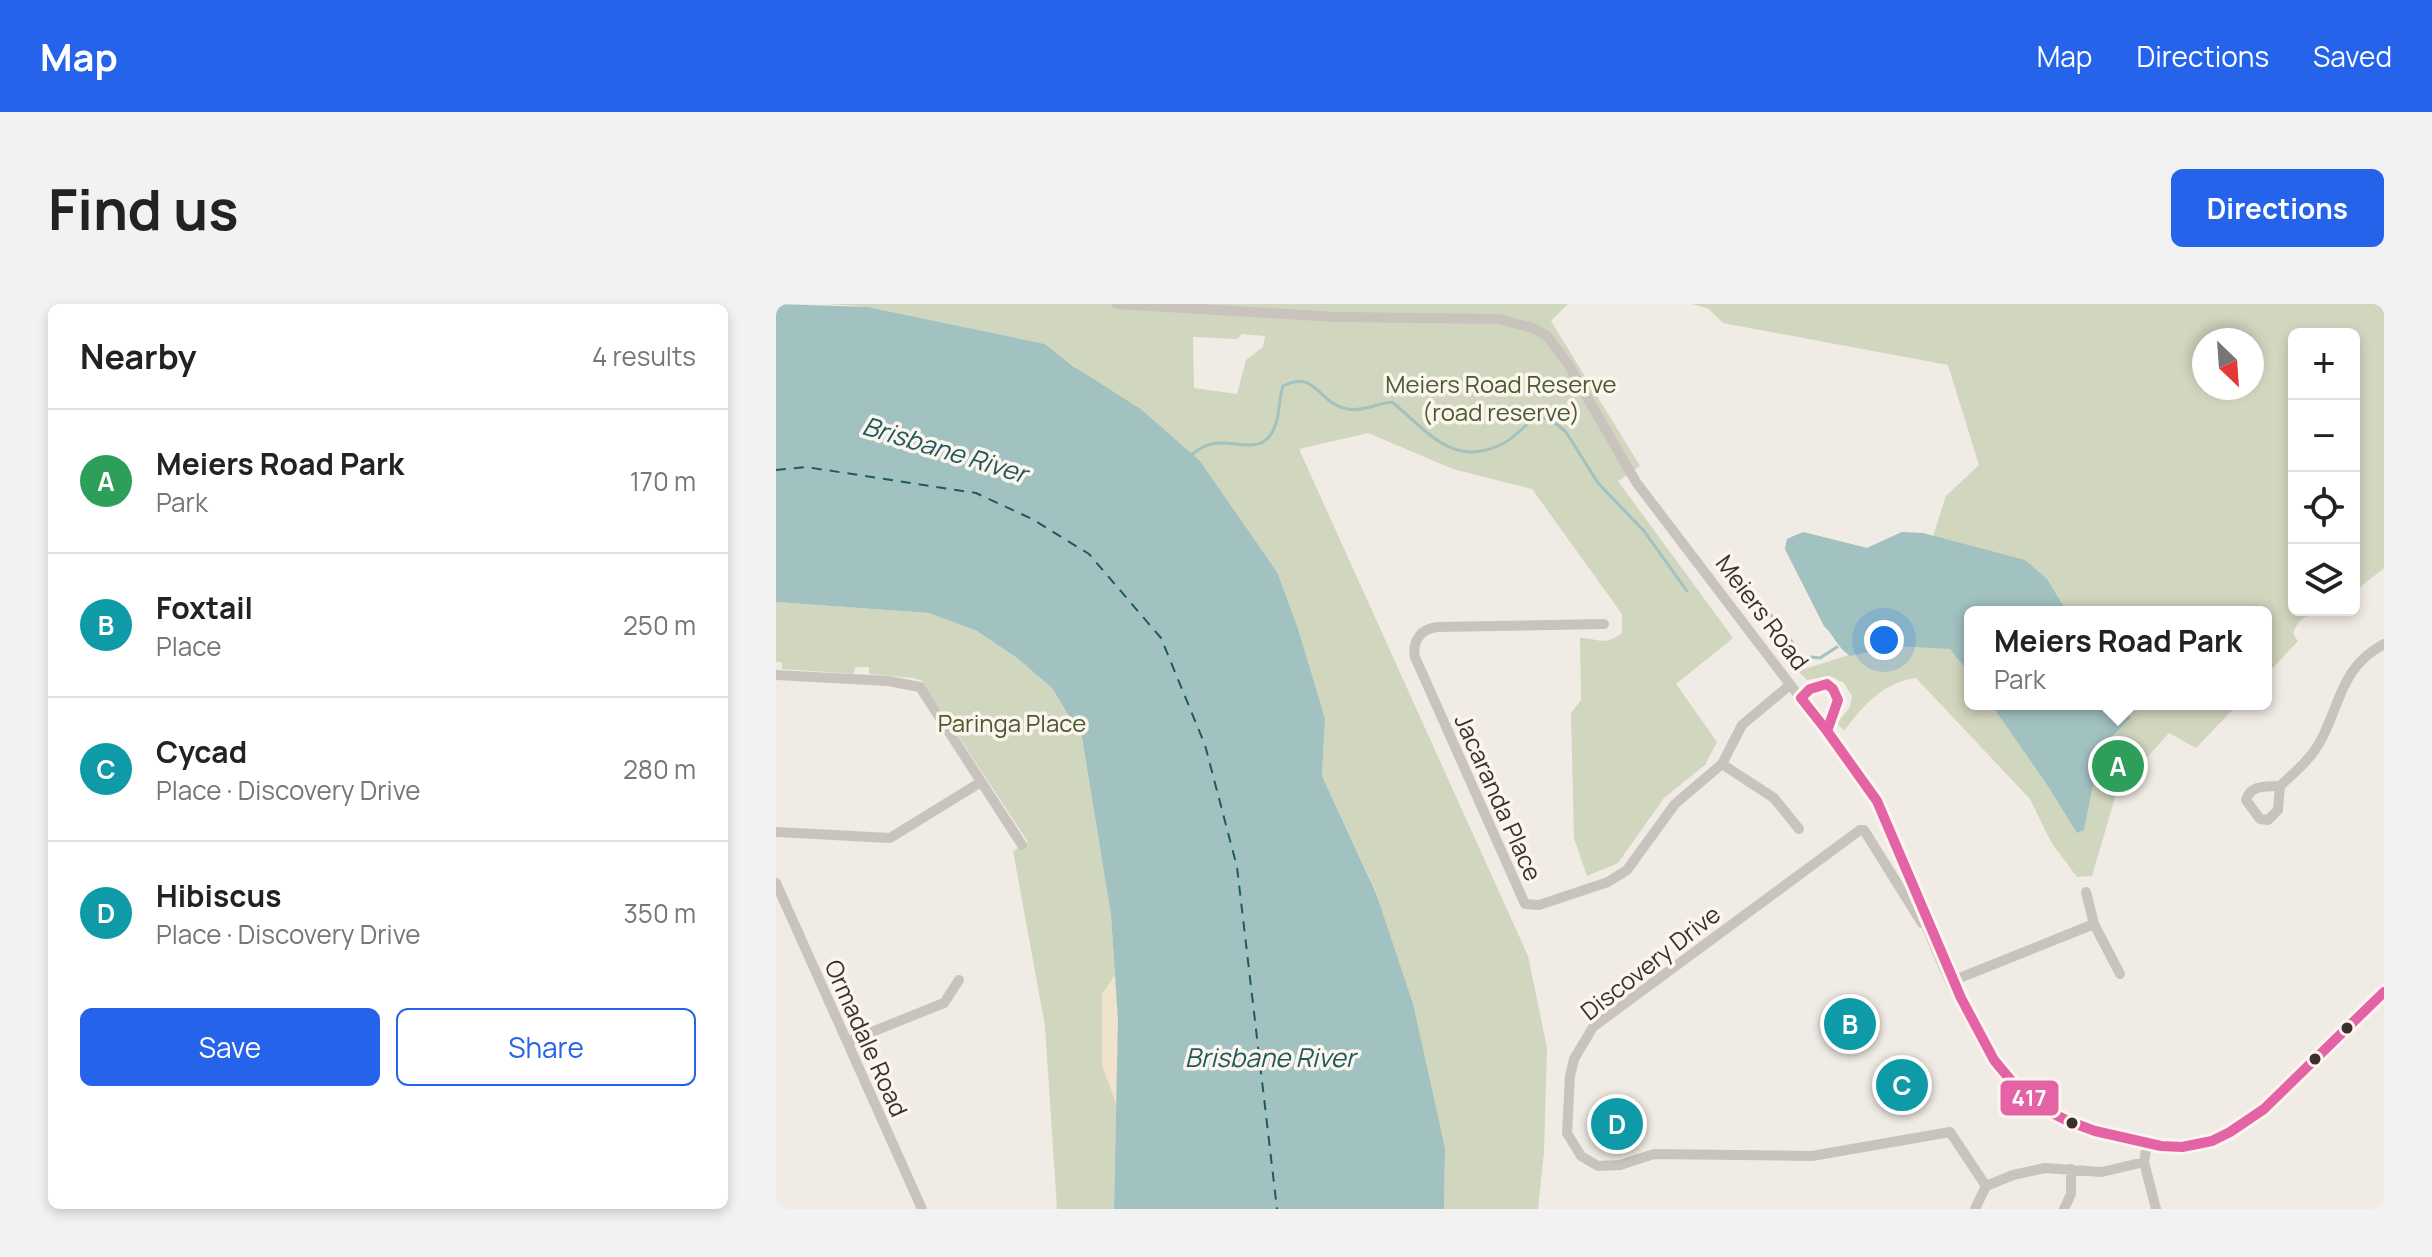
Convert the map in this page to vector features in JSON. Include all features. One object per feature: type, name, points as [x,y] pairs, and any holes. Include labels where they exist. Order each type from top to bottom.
[{"type":"street","name":"Meiers Road","points":[[1116,304],[1336,317],[1499,319],[1533,328],[1552,341],[1636,482],[1862,779],[1885,816],[1952,981],[1984,1042],[2009,1080],[2055,1117],[2095,1132],[2147,1144],[2189,1147],[2213,1141],[2239,1128],[2269,1105],[2384,992]]},
{"type":"street","name":"Jacaranda Place","points":[[1604,624],[1437,627],[1423,631],[1416,641],[1415,657],[1525,904],[1539,905],[1619,877],[1632,865],[1675,804],[1722,764],[1742,725],[1790,685]]},
{"type":"street","points":[[2280,786],[2318,746],[2341,687],[2351,673],[2372,651],[2384,644]]},
{"type":"street","points":[[776,675],[888,681],[920,687],[1022,845]]},
{"type":"street","points":[[1722,764],[1774,798],[1799,829]]},
{"type":"street","points":[[776,832],[890,838],[981,782]]},
{"type":"street","name":"Discovery Drive","points":[[1940,952],[1864,830],[1860,830],[1593,1027],[1574,1059],[1567,1133],[1581,1156],[1598,1166],[1620,1165],[1654,1154],[1812,1156],[1950,1132],[1986,1186]]},
{"type":"street","name":"Ormadale Road","points":[[776,883],[922,1209]]},
{"type":"street","points":[[2086,892],[2094,924],[2120,974]]},
{"type":"street","points":[[1952,981],[2094,924]]},
{"type":"street","points":[[847,1042],[944,1003],[959,980]]},
{"type":"street","points":[[2147,1144],[2144,1162],[2156,1209]]},
{"type":"street","points":[[1975,1209],[1986,1186],[2013,1175],[2045,1168],[2102,1172],[2144,1162]]},
{"type":"street","points":[[2064,1209],[2071,1194],[2071,1169]]},
{"type":"green space","name":"Meiers Road Reserve (road reserve)","points":[[827,304],[1568,304],[1551,321],[1640,466],[1618,481],[1733,638],[1676,684],[1717,742],[1705,765],[1664,798],[1618,863],[1587,876],[1574,838],[1571,713],[1581,700],[1580,638],[1605,641],[1622,633],[1622,614],[1532,489],[1453,469],[1368,433],[1299,449],[1528,956],[1547,1048],[1544,1152],[1538,1209],[1444,1209],[1445,1148],[1376,892],[1322,776],[1325,719],[1277,572],[1200,461],[1045,344],[868,307]],"holes":[[[1242,334],[1265,336],[1263,347],[1246,360],[1237,394],[1194,388],[1193,337],[1237,339]]]},
{"type":"green space","points":[[1692,304],[2384,304],[2384,568],[2360,587],[2360,328],[2288,328],[2288,616],[2309,616],[2295,628],[2293,634],[2298,641],[2272,669],[2272,606],[1964,606],[1964,710],[2232,710],[2196,748],[2169,733],[2117,791],[2092,876],[2077,877],[2051,842],[2030,799],[1916,678],[1884,690],[1866,704],[1844,731],[1837,723],[1850,707],[1852,696],[1844,683],[1830,676],[1807,680],[1798,671],[1849,655],[1824,626],[1785,549],[1787,539],[1803,532],[1867,548],[1902,532],[1933,536],[1946,496],[1979,465],[1948,365],[1723,323],[1709,309]]},
{"type":"green space","name":"Paringa Place","points":[[776,602],[929,613],[977,631],[1017,658],[1052,688],[1082,739],[1111,915],[1118,1020],[1114,1209],[1057,1209],[1045,1026],[1013,851],[1028,842],[922,681],[869,674],[869,667],[855,667],[854,674],[782,669],[782,662],[776,662]]},
{"type":"sand","points":[[1115,975],[1118,1020],[1116,1103],[1102,1066],[1102,994]]},
{"type":"water","name":"Brisbane River","points":[[776,304],[868,307],[1045,344],[1073,366],[1142,410],[1200,461],[1277,572],[1298,629],[1325,719],[1322,776],[1376,893],[1413,1004],[1445,1148],[1444,1209],[1114,1209],[1118,1020],[1111,915],[1082,738],[1052,688],[1017,658],[977,631],[929,613],[776,602]]},
{"type":"water","points":[[1803,532],[1867,548],[1902,532],[1923,533],[2025,560],[2047,579],[2063,606],[1964,606],[1964,666],[1950,649],[1897,646],[1850,656],[1824,626],[1785,549],[1787,539]]},
{"type":"water","points":[[1995,710],[2121,710],[2131,717],[2100,749],[2084,830],[2077,833]]},
{"type":"waterway","points":[[1190,456],[1209,445],[1248,445],[1265,441],[1276,423],[1283,386],[1294,382],[1310,384],[1330,401],[1348,409],[1392,402],[1430,435],[1456,450],[1486,450],[1504,443],[1538,417],[1552,420],[1566,432],[1598,483],[1644,531],[1687,591]]},
{"type":"waterway","points":[[1733,581],[1744,584],[1752,591],[1795,646]]},
{"type":"waterway","points":[[1810,657],[1820,658],[1837,647]]},
{"type":"ferry route","points":[[776,470],[806,467],[976,493],[1032,519],[1089,554],[1161,638],[1205,745],[1237,867],[1277,1209]]},
{"type":"transit line","name":"417","points":[[1827,684],[1838,700],[1827,731],[1801,698],[1810,689],[1827,684]]},
{"type":"transit line","name":"417","points":[[1827,731],[1877,801],[1961,998],[1994,1060],[2019,1090],[2042,1108],[2068,1121],[2095,1131],[2161,1146],[2182,1147],[2212,1141],[2264,1109],[2384,992]]},
{"type":"place","name":"Meiers Road Park","points":[[2118,766]]},
{"type":"place","name":"Foxtail","points":[[1850,1024]]},
{"type":"place","name":"Cycad","points":[[1902,1085]]},
{"type":"place","name":"Hibiscus","points":[[1617,1124]]}]
